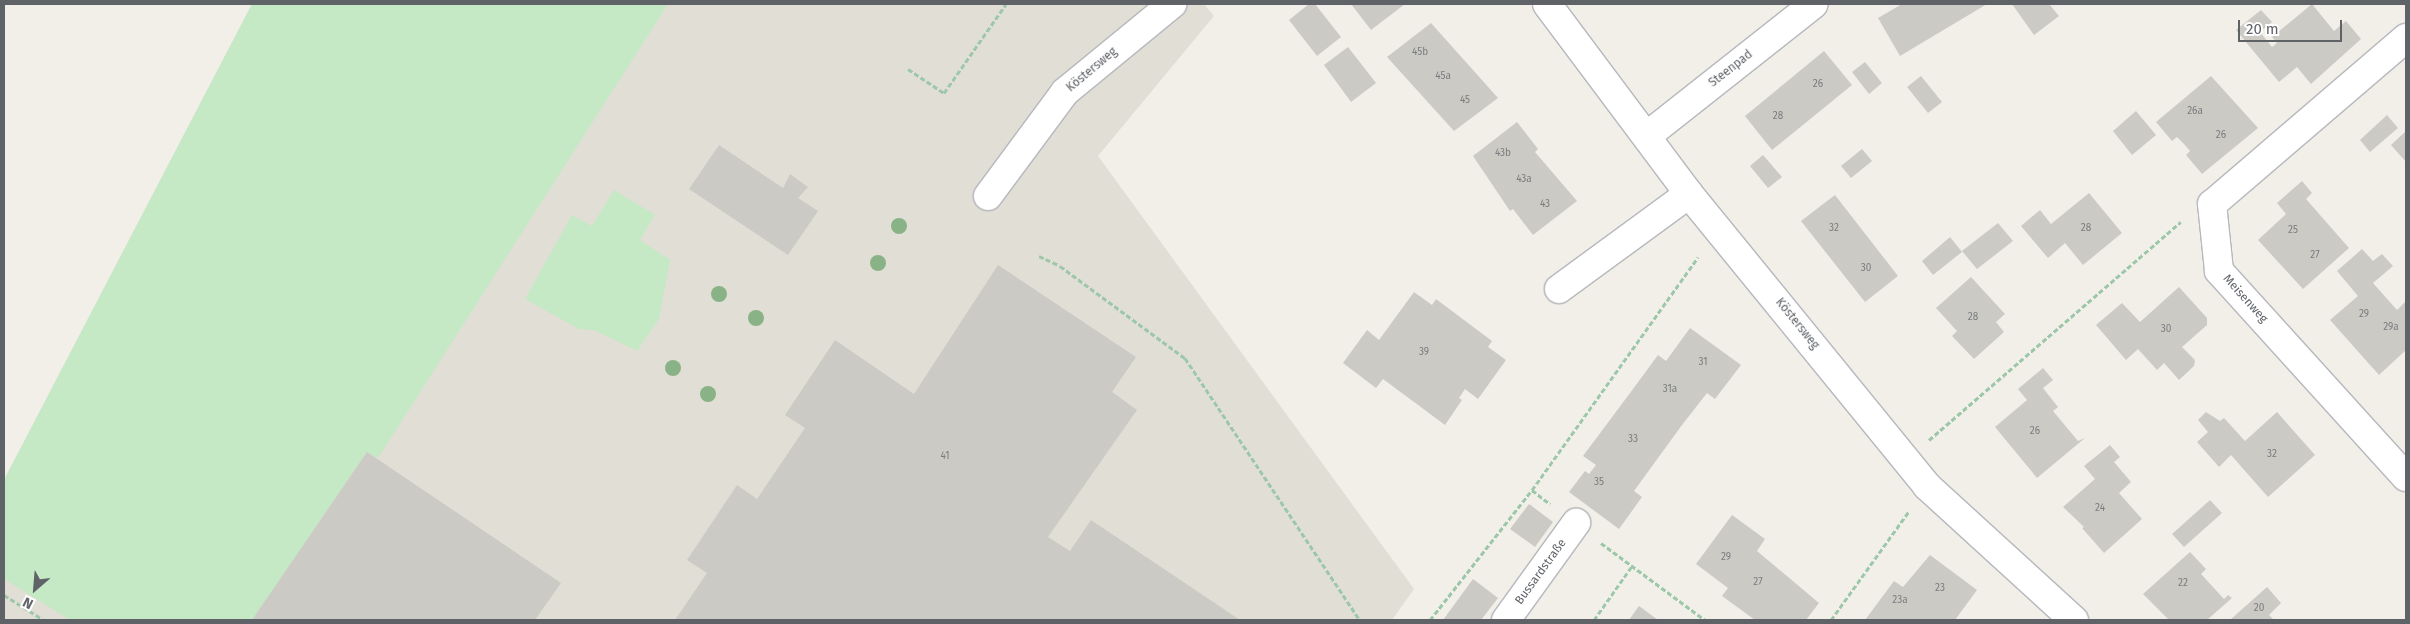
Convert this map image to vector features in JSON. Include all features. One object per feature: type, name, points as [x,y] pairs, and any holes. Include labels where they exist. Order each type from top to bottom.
[{"type":"street","name":"Köstersweg","points":[[988,196],[1065,92],[1172,4]]},
{"type":"street","name":"Köstersweg","points":[[1547,4],[1648,135],[1689,194],[1719,228],[1926,486],[2074,620]]},
{"type":"street","name":"Steenpad","points":[[1648,135],[1814,4]]},
{"type":"street","points":[[2212,204],[2406,38]]},
{"type":"street","points":[[1559,289],[1689,194]]},
{"type":"street","name":"Meisenweg","points":[[2212,204],[2220,271],[2406,477]]},
{"type":"street","name":"Bussardstraße","points":[[1506,620],[1576,523]]},
{"type":"path","points":[[908,69],[944,93],[1006,4]]},
{"type":"path","points":[[1906,460],[2170,229],[2212,204]]},
{"type":"path","points":[[1430,620],[1532,490],[1719,228]]},
{"type":"path","points":[[1039,256],[1060,266],[1185,358],[1360,620]]},
{"type":"path","points":[[1831,620],[1926,486]]},
{"type":"path","points":[[1532,490],[1705,620]]},
{"type":"path","points":[[1594,620],[1632,566]]},
{"type":"path","points":[[4,595],[44,620]]},
{"type":"shaded area","points":[[252,4],[1204,4],[1214,16],[1098,156],[1414,589],[1392,620],[4,620],[4,480]]},
{"type":"green space","points":[[252,4],[668,4],[378,458],[367,452],[252,620],[70,620],[4,579],[4,480]]},
{"type":"green space","points":[[614,190],[655,215],[640,240],[670,260],[659,319],[637,351],[594,330],[579,329],[525,299],[572,215],[592,226]]},
{"type":"building","points":[[1309,4],[1315,4],[1341,37],[1317,56],[1289,20]]},
{"type":"building","points":[[1351,4],[1405,4],[1371,30]]},
{"type":"building","points":[[1902,4],[1987,4],[1900,56],[1878,18]]},
{"type":"building","points":[[2012,4],[2049,4],[2059,16],[2034,35]]},
{"type":"building","points":[[2312,4],[2334,31],[2346,21],[2361,39],[2311,84],[2297,67],[2279,82],[2236,30],[2261,10],[2272,22],[2260,32],[2272,47],[2277,43],[2272,37]]},
{"type":"building","points":[[1431,23],[1498,98],[1454,131],[1387,57]]},
{"type":"building","points":[[1348,47],[1376,83],[1351,102],[1324,65]]},
{"type":"building","points":[[1824,51],[1852,85],[1772,150],[1745,116]]},
{"type":"building","points":[[1865,62],[1882,83],[1869,94],[1852,72]]},
{"type":"building","points":[[1921,76],[1942,102],[1928,113],[1907,87]]},
{"type":"building","points":[[2211,76],[2258,128],[2202,174],[2186,155],[2190,151],[2184,144],[2177,137],[2172,141],[2156,122]]},
{"type":"building","points":[[2136,111],[2156,135],[2132,155],[2113,131]]},
{"type":"building","points":[[2387,115],[2398,128],[2370,152],[2360,140]]},
{"type":"building","points":[[1517,122],[1538,149],[1535,152],[1577,201],[1533,235],[1513,209],[1510,211],[1473,156]]},
{"type":"building","points":[[2406,131],[2406,162],[2391,145]]},
{"type":"building","points":[[719,145],[783,188],[790,174],[808,187],[798,198],[818,211],[788,255],[689,189]]},
{"type":"building","points":[[1862,149],[1872,161],[1851,178],[1841,166]]},
{"type":"building","points":[[1763,155],[1782,177],[1768,188],[1750,166]]},
{"type":"building","points":[[2302,181],[2312,193],[2306,199],[2349,248],[2303,289],[2258,240],[2286,214],[2277,203]]},
{"type":"building","points":[[2089,193],[2122,233],[2083,265],[2065,243],[2048,258],[2021,226],[2040,210],[2051,224]]},
{"type":"building","points":[[1835,195],[1898,276],[1865,302],[1801,221]]},
{"type":"building","points":[[1998,223],[2013,241],[1977,269],[1962,251]]},
{"type":"building","points":[[1950,237],[1962,252],[1933,275],[1922,261]]},
{"type":"building","points":[[2362,249],[2373,261],[2382,254],[2393,266],[2373,283],[2397,310],[2406,301],[2406,350],[2379,375],[2330,320],[2358,296],[2337,271]]},
{"type":"building","points":[[998,265],[1136,357],[1112,392],[1137,410],[1048,537],[1070,551],[1091,520],[1240,620],[675,620],[707,573],[687,560],[737,485],[757,499],[805,428],[785,415],[835,340],[914,394]]},
{"type":"building","points":[[1971,277],[2005,314],[1996,322],[2004,332],[1974,359],[1952,336],[1957,331],[1936,308]]},
{"type":"building","points":[[2179,287],[2207,318],[2207,325],[2182,347],[2195,360],[2194,366],[2179,380],[2164,363],[2157,370],[2138,349],[2126,360],[2096,325],[2122,303],[2140,322]]},
{"type":"building","points":[[1414,292],[1432,305],[1436,299],[1492,341],[1488,347],[1506,360],[1478,399],[1465,389],[1459,398],[1462,400],[1445,425],[1383,379],[1376,388],[1343,363],[1367,330],[1379,340]]},
{"type":"building","points":[[1690,328],[1741,365],[1715,399],[1707,393],[1682,425],[1634,491],[1642,497],[1619,529],[1569,492],[1585,471],[1589,474],[1596,465],[1583,456],[1658,355],[1666,361]]},
{"type":"building","points":[[2043,368],[2053,380],[2043,388],[2058,407],[2053,411],[2078,441],[2085,438],[2037,478],[1995,427],[2027,400],[2018,389]]},
{"type":"building","points":[[2206,412],[2220,421],[2224,418],[2245,441],[2277,412],[2315,455],[2268,497],[2231,455],[2219,467],[2197,442],[2208,432],[2198,420]]},
{"type":"building","points":[[2110,445],[2120,457],[2114,462],[2131,482],[2119,493],[2142,519],[2104,553],[2082,528],[2084,527],[2063,507],[2095,479],[2084,466]]},
{"type":"building","points":[[367,452],[561,583],[535,620],[252,620]]},
{"type":"building","points":[[2210,500],[2222,513],[2184,547],[2172,534]]},
{"type":"building","points":[[1529,504],[1553,522],[1535,547],[1510,529]]},
{"type":"building","points":[[1732,515],[1765,539],[1757,551],[1819,603],[1806,620],[1755,620],[1722,596],[1728,588],[1696,564]]},
{"type":"building","points":[[2190,552],[2206,569],[2201,574],[2224,599],[2228,595],[2232,598],[2207,620],[2169,620],[2143,594]]},
{"type":"building","points":[[1930,555],[1977,590],[1955,620],[1865,620],[1894,581],[1903,587]]},
{"type":"building","points":[[1473,579],[1498,598],[1481,620],[1443,620]]},
{"type":"building","points":[[2267,587],[2281,603],[2269,615],[2274,620],[2230,620]]},
{"type":"building","points":[[1639,606],[1658,620],[1629,620]]}]
